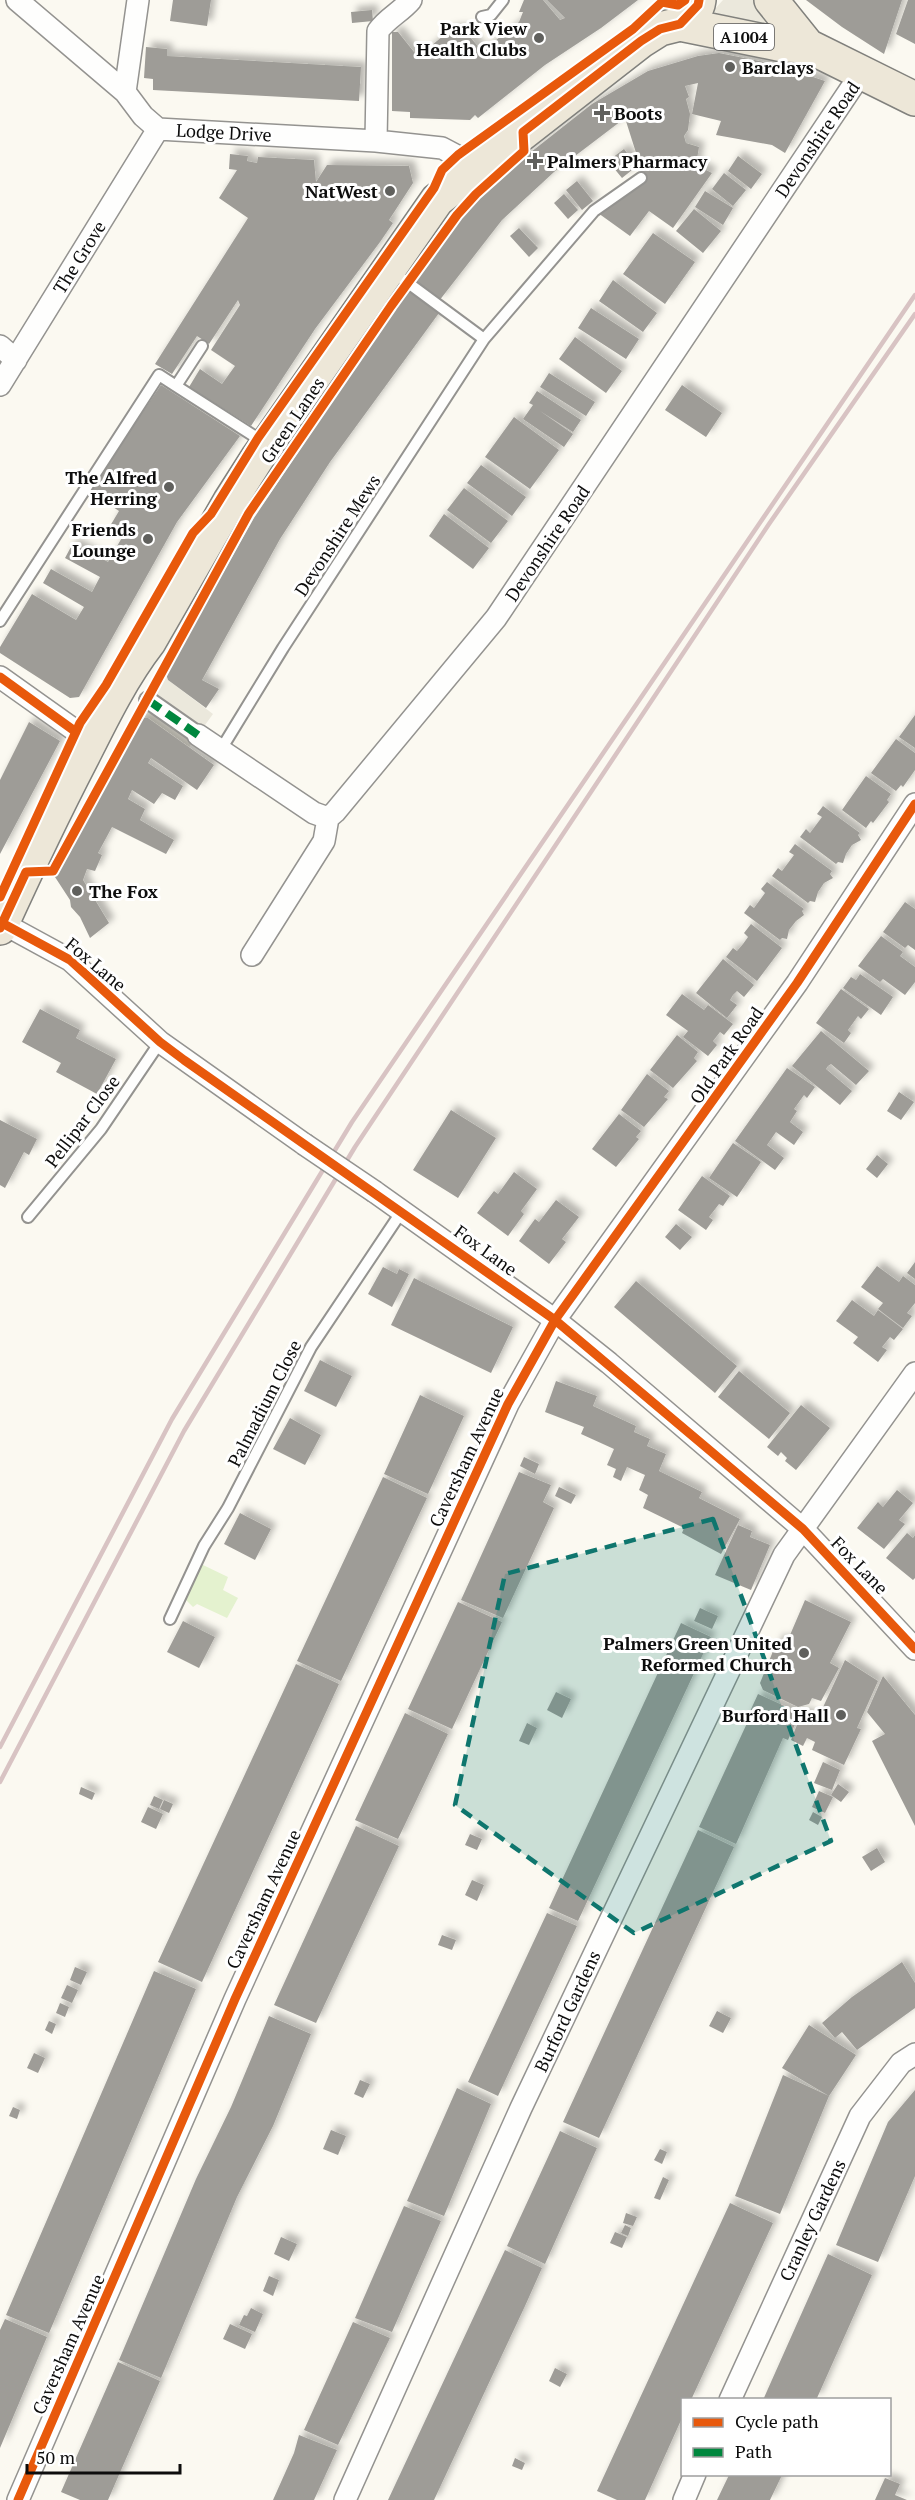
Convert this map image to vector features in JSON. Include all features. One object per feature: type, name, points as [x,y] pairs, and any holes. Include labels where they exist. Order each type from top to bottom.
[{"type":"main road","name":"A1004","points":[[771,0],[808,46]]},
{"type":"main road","name":"A1004","points":[[681,13],[783,45],[808,46],[915,99]]},
{"type":"main road","name":"Green Lanes","points":[[1,926],[90,741],[230,501],[437,200],[641,41],[681,13]]},
{"type":"street","name":"Lodge Drive","points":[[17,0],[125,92],[143,116],[158,129],[376,141],[442,148],[478,167]]},
{"type":"street","points":[[125,92],[138,0]]},
{"type":"street","points":[[376,141],[378,31],[384,22],[404,9]]},
{"type":"street","name":"Devonshire Road","points":[[328,818],[496,618],[862,72]]},
{"type":"street","name":"The Grove","points":[[0,385],[8,353],[158,129]]},
{"type":"street","points":[[0,677],[90,741]]},
{"type":"street","points":[[148,700],[314,813],[328,818],[324,841],[252,956]]},
{"type":"street","name":"Old Park Road","points":[[555,1320],[797,983],[915,804]]},
{"type":"street","name":"Fox Lane","points":[[1,926],[70,960],[160,1042],[555,1320],[802,1529],[915,1649]]},
{"type":"street","name":"Caversham Avenue","points":[[18,2500],[235,1999],[508,1404],[555,1320]]},
{"type":"street","name":"Burford Gardens","points":[[345,2500],[521,2108],[784,1555],[915,1373]]},
{"type":"street","name":"Cranley Gardens","points":[[731,2398],[860,2116],[901,2063],[915,2054]]},
{"type":"street","points":[[684,2500],[695,2476]]},
{"type":"lane","points":[[482,17],[491,15],[503,0]]},
{"type":"lane","name":"Devonshire Mews","points":[[220,751],[484,339],[594,211],[641,178]]},
{"type":"lane","points":[[389,268],[484,339]]},
{"type":"lane","points":[[176,386],[202,346]]},
{"type":"lane","points":[[0,621],[159,375],[268,445]]},
{"type":"lane","name":"Pellipar Close","points":[[28,1217],[101,1129],[160,1042]]},
{"type":"lane","name":"Palmadium Close","points":[[170,1619],[204,1546],[228,1508],[311,1347],[402,1211]]},
{"type":"highlighted area","points":[[713,1519],[831,1841],[634,1933],[455,1805],[505,1574]]},
{"type":"green space","points":[[203,1565],[228,1577],[223,1590],[238,1598],[227,1618],[197,1604],[193,1607],[185,1599],[185,1587],[198,1566]]},
{"type":"shaded area","points":[[723,0],[757,0],[788,32],[705,20]]},
{"type":"shaded area","points":[[166,674],[168,680],[213,714],[189,747],[148,718],[140,718]]},
{"type":"building","points":[[173,0],[211,0],[207,26],[170,21]]},
{"type":"building","points":[[524,0],[543,0],[560,20],[565,18],[547,0],[638,0],[545,65],[478,118],[475,115],[470,120],[410,118],[410,112],[392,111],[392,32],[398,32],[418,57],[450,30],[463,29],[482,51],[519,22],[523,12],[519,12]]},
{"type":"building","points":[[806,0],[902,0],[884,54]]},
{"type":"building","points":[[908,0],[915,0],[915,44],[896,34]]},
{"type":"building","points":[[372,10],[373,21],[352,23],[351,12]]},
{"type":"building","points":[[146,47],[167,49],[167,56],[361,67],[359,101],[153,90],[153,79],[144,78]]},
{"type":"building","points":[[719,53],[774,64],[825,81],[785,153],[772,145],[716,135],[721,121],[692,114],[698,83],[685,86],[689,97],[686,99],[690,114],[688,130],[684,136],[686,143],[699,147],[696,165],[712,173],[673,228],[649,211],[630,236],[598,213],[644,178],[625,118],[554,172],[502,220],[439,301],[413,282],[457,222],[480,197],[507,171],[592,104],[648,71],[698,56]]},
{"type":"building","points":[[624,149],[637,166],[622,178],[608,161]]},
{"type":"building","points":[[230,154],[248,156],[247,161],[257,163],[258,157],[314,160],[316,182],[327,165],[409,166],[413,183],[389,220],[393,223],[315,329],[251,426],[189,387],[200,369],[222,384],[235,366],[211,350],[240,305],[238,300],[209,344],[197,336],[172,374],[155,364],[248,218],[219,198],[237,170],[229,169]]},
{"type":"building","points":[[738,156],[762,174],[751,189],[728,171]]},
{"type":"building","points":[[724,173],[746,190],[733,206],[712,189]]},
{"type":"building","points":[[577,181],[593,201],[582,210],[566,190]]},
{"type":"building","points":[[705,191],[733,208],[723,225],[695,207]]},
{"type":"building","points":[[564,194],[578,210],[568,219],[554,203]]},
{"type":"building","points":[[694,209],[721,231],[703,253],[676,231]]},
{"type":"building","points":[[519,228],[538,248],[529,257],[510,236]]},
{"type":"building","points":[[653,233],[695,262],[665,304],[623,274]]},
{"type":"building","points":[[613,280],[657,313],[643,332],[599,301]]},
{"type":"building","points":[[407,290],[439,313],[330,462],[280,539],[202,680],[219,689],[206,708],[168,680],[166,674],[254,518]]},
{"type":"building","points":[[591,308],[639,339],[626,359],[578,328]]},
{"type":"building","points":[[575,337],[622,371],[606,393],[559,359]]},
{"type":"building","points":[[549,373],[595,402],[586,416],[540,387]]},
{"type":"building","points":[[161,385],[240,436],[177,522],[79,697],[70,698],[0,653],[0,647],[32,594],[76,620],[84,607],[43,583],[51,569],[92,592],[100,577],[65,558],[73,543],[108,562],[124,534],[110,526],[119,511],[89,491]]},
{"type":"building","points":[[682,385],[722,413],[706,437],[665,410]]},
{"type":"building","points":[[537,391],[581,420],[573,432],[540,411],[573,434],[564,447],[523,419],[533,405],[529,403]]},
{"type":"building","points":[[514,417],[559,450],[530,489],[485,457]]},
{"type":"building","points":[[481,465],[526,497],[512,516],[467,483]]},
{"type":"building","points":[[464,488],[508,521],[491,543],[447,510]]},
{"type":"building","points":[[444,514],[489,548],[473,569],[429,536]]},
{"type":"building","points":[[915,715],[915,748],[899,737]]},
{"type":"building","points":[[140,718],[148,718],[214,765],[197,790],[151,758],[148,763],[183,786],[175,800],[162,793],[154,804],[132,790],[128,799],[145,809],[140,820],[174,840],[166,854],[112,827],[98,853],[102,855],[95,871],[87,869],[83,880],[109,923],[90,938],[55,877],[67,852],[66,849],[74,840]]},
{"type":"building","points":[[29,722],[60,741],[0,854],[0,780]]},
{"type":"building","points":[[896,739],[915,753],[915,770],[903,787],[901,785],[896,791],[871,773]]},
{"type":"building","points":[[866,776],[891,794],[887,800],[889,802],[873,823],[871,821],[866,828],[842,810]]},
{"type":"building","points":[[823,806],[860,833],[858,835],[861,840],[852,845],[843,863],[836,864],[800,837],[806,829],[810,833],[822,817],[817,814]]},
{"type":"building","points":[[795,844],[832,871],[830,874],[833,878],[824,883],[815,902],[808,903],[772,876],[778,868],[782,871],[794,855],[789,852]]},
{"type":"building","points":[[767,882],[804,909],[802,911],[804,915],[789,930],[787,939],[780,940],[744,913],[750,905],[754,908],[765,893],[761,889]]},
{"type":"building","points":[[905,902],[915,909],[915,950],[908,945],[905,948],[883,932]]},
{"type":"building","points":[[751,924],[782,948],[757,981],[726,957],[733,948],[737,951],[743,944],[748,937],[744,933]]},
{"type":"building","points":[[881,936],[903,952],[900,956],[915,967],[915,982],[905,995],[883,979],[880,982],[858,966]]},
{"type":"building","points":[[723,959],[754,985],[744,997],[737,991],[733,995],[730,1000],[737,1005],[727,1018],[696,993]]},
{"type":"building","points":[[860,974],[893,997],[881,1015],[843,988],[851,977],[856,980]]},
{"type":"building","points":[[841,989],[869,1009],[861,1019],[858,1016],[848,1030],[851,1033],[844,1043],[816,1023]]},
{"type":"building","points":[[682,994],[704,1010],[708,1005],[733,1024],[724,1035],[720,1032],[713,1041],[717,1045],[708,1056],[683,1037],[688,1031],[666,1015]]},
{"type":"building","points":[[40,1009],[80,1030],[76,1038],[116,1059],[97,1094],[56,1072],[61,1063],[22,1042]]},
{"type":"building","points":[[821,1031],[869,1071],[856,1085],[831,1064],[828,1066],[826,1069],[852,1091],[840,1105],[792,1066]]},
{"type":"building","points":[[677,1035],[698,1052],[694,1058],[697,1061],[673,1088],[650,1070]]},
{"type":"building","points":[[787,1068],[815,1087],[807,1098],[804,1095],[794,1109],[797,1111],[790,1122],[803,1132],[794,1145],[776,1132],[767,1145],[784,1158],[775,1170],[735,1141]]},
{"type":"building","points":[[647,1074],[669,1091],[664,1097],[668,1099],[644,1127],[621,1110]]},
{"type":"building","points":[[899,1092],[914,1102],[901,1120],[887,1111]]},
{"type":"building","points":[[451,1110],[496,1138],[458,1198],[413,1170]]},
{"type":"building","points":[[619,1114],[641,1131],[636,1137],[639,1139],[616,1167],[592,1149]]},
{"type":"building","points":[[0,1120],[37,1139],[29,1155],[24,1152],[5,1188],[0,1185]]},
{"type":"building","points":[[733,1143],[761,1162],[737,1197],[709,1178]]},
{"type":"building","points":[[877,1155],[888,1164],[877,1178],[866,1169]]},
{"type":"building","points":[[514,1172],[537,1189],[521,1211],[524,1214],[508,1236],[477,1213],[494,1191],[498,1194]]},
{"type":"building","points":[[702,1176],[730,1196],[723,1206],[719,1204],[709,1217],[713,1220],[706,1230],[678,1210]]},
{"type":"building","points":[[556,1200],[579,1217],[562,1239],[566,1242],[549,1264],[519,1241],[535,1219],[539,1222]]},
{"type":"building","points":[[676,1224],[692,1237],[680,1250],[665,1237]]},
{"type":"building","points":[[915,1262],[915,1279],[907,1273]]},
{"type":"building","points":[[877,1266],[899,1282],[903,1276],[915,1285],[915,1303],[907,1313],[912,1316],[903,1328],[878,1309],[883,1303],[861,1287]]},
{"type":"building","points":[[383,1267],[397,1274],[399,1269],[409,1274],[392,1307],[368,1294]]},
{"type":"building","points":[[414,1278],[513,1327],[491,1373],[391,1325]]},
{"type":"building","points":[[636,1281],[737,1366],[715,1393],[614,1307]]},
{"type":"building","points":[[852,1300],[874,1316],[878,1310],[903,1329],[894,1340],[890,1337],[882,1347],[887,1350],[878,1362],[853,1343],[858,1337],[836,1321]]},
{"type":"building","points":[[320,1360],[352,1376],[336,1407],[304,1391]]},
{"type":"building","points":[[739,1371],[790,1413],[769,1439],[718,1397]]},
{"type":"building","points":[[556,1381],[597,1396],[593,1406],[636,1426],[634,1432],[650,1439],[647,1446],[666,1454],[659,1471],[702,1492],[699,1498],[740,1519],[721,1554],[682,1533],[684,1528],[643,1508],[648,1495],[639,1490],[645,1475],[627,1467],[621,1481],[613,1477],[616,1469],[607,1465],[614,1449],[581,1434],[584,1427],[545,1412]]},
{"type":"building","points":[[420,1395],[464,1416],[428,1494],[384,1474]]},
{"type":"building","points":[[801,1405],[830,1428],[796,1470],[785,1461],[787,1458],[781,1452],[778,1456],[767,1447]]},
{"type":"building","points":[[290,1418],[321,1435],[305,1465],[273,1449]]},
{"type":"building","points":[[524,1457],[539,1464],[535,1474],[520,1466]]},
{"type":"building","points":[[519,1472],[551,1485],[543,1502],[554,1508],[503,1618],[461,1600]]},
{"type":"building","points":[[383,1477],[427,1498],[341,1681],[297,1661]]},
{"type":"building","points":[[559,1487],[576,1495],[571,1504],[555,1496]]},
{"type":"building","points":[[897,1490],[913,1503],[899,1520],[905,1524],[884,1549],[857,1528],[878,1502],[883,1507]]},
{"type":"building","points":[[240,1513],[271,1529],[255,1560],[224,1544]]},
{"type":"building","points":[[738,1525],[752,1531],[750,1537],[770,1545],[751,1590],[715,1575]]},
{"type":"building","points":[[907,1533],[913,1538],[915,1535],[915,1578],[913,1580],[886,1558]]},
{"type":"building","name":"Palmers Green United Reformed Church","points":[[805,1600],[851,1622],[830,1663],[839,1668],[821,1701],[812,1698],[809,1704],[798,1707],[763,1690],[760,1683],[778,1639],[787,1642]]},
{"type":"building","points":[[458,1602],[502,1622],[452,1729],[408,1709]]},
{"type":"building","points":[[700,1608],[718,1616],[712,1629],[694,1621]]},
{"type":"building","points":[[183,1621],[215,1637],[199,1668],[167,1652]]},
{"type":"building","points":[[681,1623],[711,1637],[578,1921],[549,1908]]},
{"type":"building","name":"Burford Hall","points":[[845,1660],[878,1681],[857,1728],[861,1729],[844,1765],[812,1750],[815,1742],[807,1738],[803,1746],[791,1740],[802,1712],[818,1718]]},
{"type":"building","points":[[296,1664],[339,1684],[202,1982],[158,1962]]},
{"type":"building","points":[[883,1676],[915,1715],[915,1826],[872,1741],[885,1734],[867,1712]]},
{"type":"building","points":[[556,1692],[571,1699],[562,1718],[547,1710]]},
{"type":"building","points":[[758,1694],[800,1713],[788,1740],[783,1738],[736,1844],[699,1827],[748,1721],[746,1720]]},
{"type":"building","points":[[405,1713],[448,1734],[398,1839],[355,1820]]},
{"type":"building","points":[[527,1723],[537,1728],[529,1745],[519,1741]]},
{"type":"building","points":[[823,1762],[840,1770],[832,1790],[814,1783]]},
{"type":"building","points":[[838,1784],[849,1792],[841,1802],[831,1795]]},
{"type":"building","points":[[81,1787],[95,1793],[92,1800],[79,1794]]},
{"type":"building","points":[[819,1791],[833,1797],[825,1813],[812,1807]]},
{"type":"building","points":[[154,1796],[163,1800],[159,1809],[150,1805]]},
{"type":"building","points":[[164,1800],[173,1804],[169,1813],[160,1809]]},
{"type":"building","points":[[148,1807],[163,1814],[156,1829],[141,1822]]},
{"type":"building","points":[[813,1812],[822,1817],[818,1825],[809,1820]]},
{"type":"building","points":[[356,1826],[399,1846],[316,2023],[274,2005]]},
{"type":"building","points":[[698,1830],[734,1847],[599,2138],[563,2122]]},
{"type":"building","points":[[470,1834],[482,1839],[477,1850],[465,1845]]},
{"type":"building","points":[[877,1848],[885,1862],[871,1871],[862,1857]]},
{"type":"building","points":[[472,1880],[484,1885],[477,1901],[465,1895]]},
{"type":"building","points":[[547,1913],[577,1926],[498,2096],[468,2082]]},
{"type":"building","points":[[442,1935],[456,1940],[452,1950],[438,1945]]},
{"type":"building","points":[[902,1962],[915,1983],[915,2008],[857,2050],[842,2032],[835,2038],[822,2023],[852,1997]]},
{"type":"building","points":[[75,1967],[87,1972],[81,1985],[70,1980]]},
{"type":"building","points":[[154,1971],[196,1989],[49,2333],[6,2315]]},
{"type":"building","points":[[67,1985],[78,1990],[72,2003],[61,1998]]},
{"type":"building","points":[[60,2003],[69,2007],[65,2017],[56,2013]]},
{"type":"building","points":[[717,2011],[731,2018],[723,2033],[709,2026]]},
{"type":"building","points":[[269,2016],[311,2034],[273,2126],[237,2197],[161,2378],[119,2360]]},
{"type":"building","points":[[49,2021],[56,2024],[52,2034],[45,2030]]},
{"type":"building","points":[[809,2025],[856,2055],[829,2096],[782,2068]]},
{"type":"building","points":[[34,2053],[45,2058],[38,2073],[27,2068]]},
{"type":"building","points":[[783,2075],[829,2096],[780,2214],[735,2196]]},
{"type":"building","points":[[360,2080],[370,2084],[363,2098],[354,2094]]},
{"type":"building","points":[[457,2088],[491,2104],[444,2216],[407,2201]]},
{"type":"building","points":[[915,2090],[915,2176],[878,2262],[836,2245],[888,2122]]},
{"type":"building","points":[[13,2107],[20,2110],[17,2119],[9,2116]]},
{"type":"building","points":[[331,2130],[346,2136],[338,2155],[323,2149]]},
{"type":"building","points":[[560,2131],[597,2148],[545,2264],[507,2246]]},
{"type":"building","points":[[660,2149],[667,2152],[662,2164],[654,2160]]},
{"type":"building","points":[[663,2177],[669,2180],[660,2200],[654,2198]]},
{"type":"building","points":[[730,2203],[773,2223],[692,2398],[681,2398],[681,2420],[645,2500],[617,2500],[597,2491]]},
{"type":"building","points":[[404,2206],[441,2221],[392,2332],[355,2318]]},
{"type":"building","points":[[626,2213],[637,2217],[633,2226],[623,2223]]},
{"type":"building","points":[[625,2225],[631,2228],[628,2236],[621,2233]]},
{"type":"building","points":[[615,2232],[627,2237],[622,2248],[610,2243]]},
{"type":"building","points":[[281,2237],[297,2244],[289,2261],[274,2254]]},
{"type":"building","points":[[505,2250],[542,2268],[525,2306],[434,2500],[388,2500]]},
{"type":"building","points":[[828,2254],[872,2275],[817,2398],[764,2398]]},
{"type":"building","points":[[269,2276],[279,2280],[273,2296],[263,2291]]},
{"type":"building","points":[[251,2308],[263,2314],[255,2332],[239,2325]]},
{"type":"building","points":[[5,2319],[47,2337],[0,2448],[0,2330]]},
{"type":"building","points":[[353,2322],[390,2338],[338,2445],[304,2430]]},
{"type":"building","points":[[230,2324],[252,2334],[245,2349],[223,2339]]},
{"type":"building","points":[[118,2362],[160,2381],[108,2500],[80,2500],[61,2492]]},
{"type":"building","points":[[555,2368],[567,2374],[560,2387],[549,2381]]},
{"type":"building","points":[[299,2435],[337,2450],[314,2500],[273,2500],[294,2453]]},
{"type":"building","points":[[515,2458],[525,2463],[522,2470],[512,2466]]},
{"type":"building","points":[[729,2476],[782,2476],[770,2500],[717,2500]]},
{"type":"building","points":[[885,2478],[900,2484],[895,2495],[907,2500],[875,2500]]},
{"type":"railway","points":[[0,1747],[172,1419],[352,1122],[915,295]]},
{"type":"railway","points":[[0,1782],[184,1431],[355,1147],[769,524],[915,314]]},
{"type":"marked path","points":[[148,700],[198,735]]},
{"type":"cycle path","points":[[0,897],[80,723],[106,685],[193,533],[211,514],[258,438],[434,188],[442,170],[458,155],[633,29],[662,2],[678,5],[685,0]]},
{"type":"cycle path","points":[[0,928],[26,872],[53,871],[249,513],[391,306],[457,215],[476,194],[524,151],[523,132],[641,41],[660,29],[680,24],[698,5],[699,0]]},
{"type":"cycle path","points":[[0,677],[76,732]]},
{"type":"cycle path","points":[[18,2500],[235,1999],[508,1404],[555,1320],[797,983],[915,804]]},
{"type":"cycle path","points":[[2,923],[70,960],[160,1042],[184,1060],[555,1320],[803,1529],[915,1649]]},
{"type":"place","name":"Park View Health Clubs","points":[[539,38]]},
{"type":"place","name":"Barclays","points":[[730,67]]},
{"type":"place","name":"Boots","points":[[602,113]]},
{"type":"place","name":"Palmers Pharmacy","points":[[535,161]]},
{"type":"place","name":"NatWest","points":[[390,191]]},
{"type":"place","name":"The Alfred Herring","points":[[169,487]]},
{"type":"place","name":"Friends Lounge","points":[[148,539]]},
{"type":"place","name":"The Fox","points":[[77,891]]},
{"type":"place","name":"Palmers Green United Reformed Church","points":[[804,1653]]},
{"type":"place","name":"Burford Hall","points":[[841,1715]]}]
